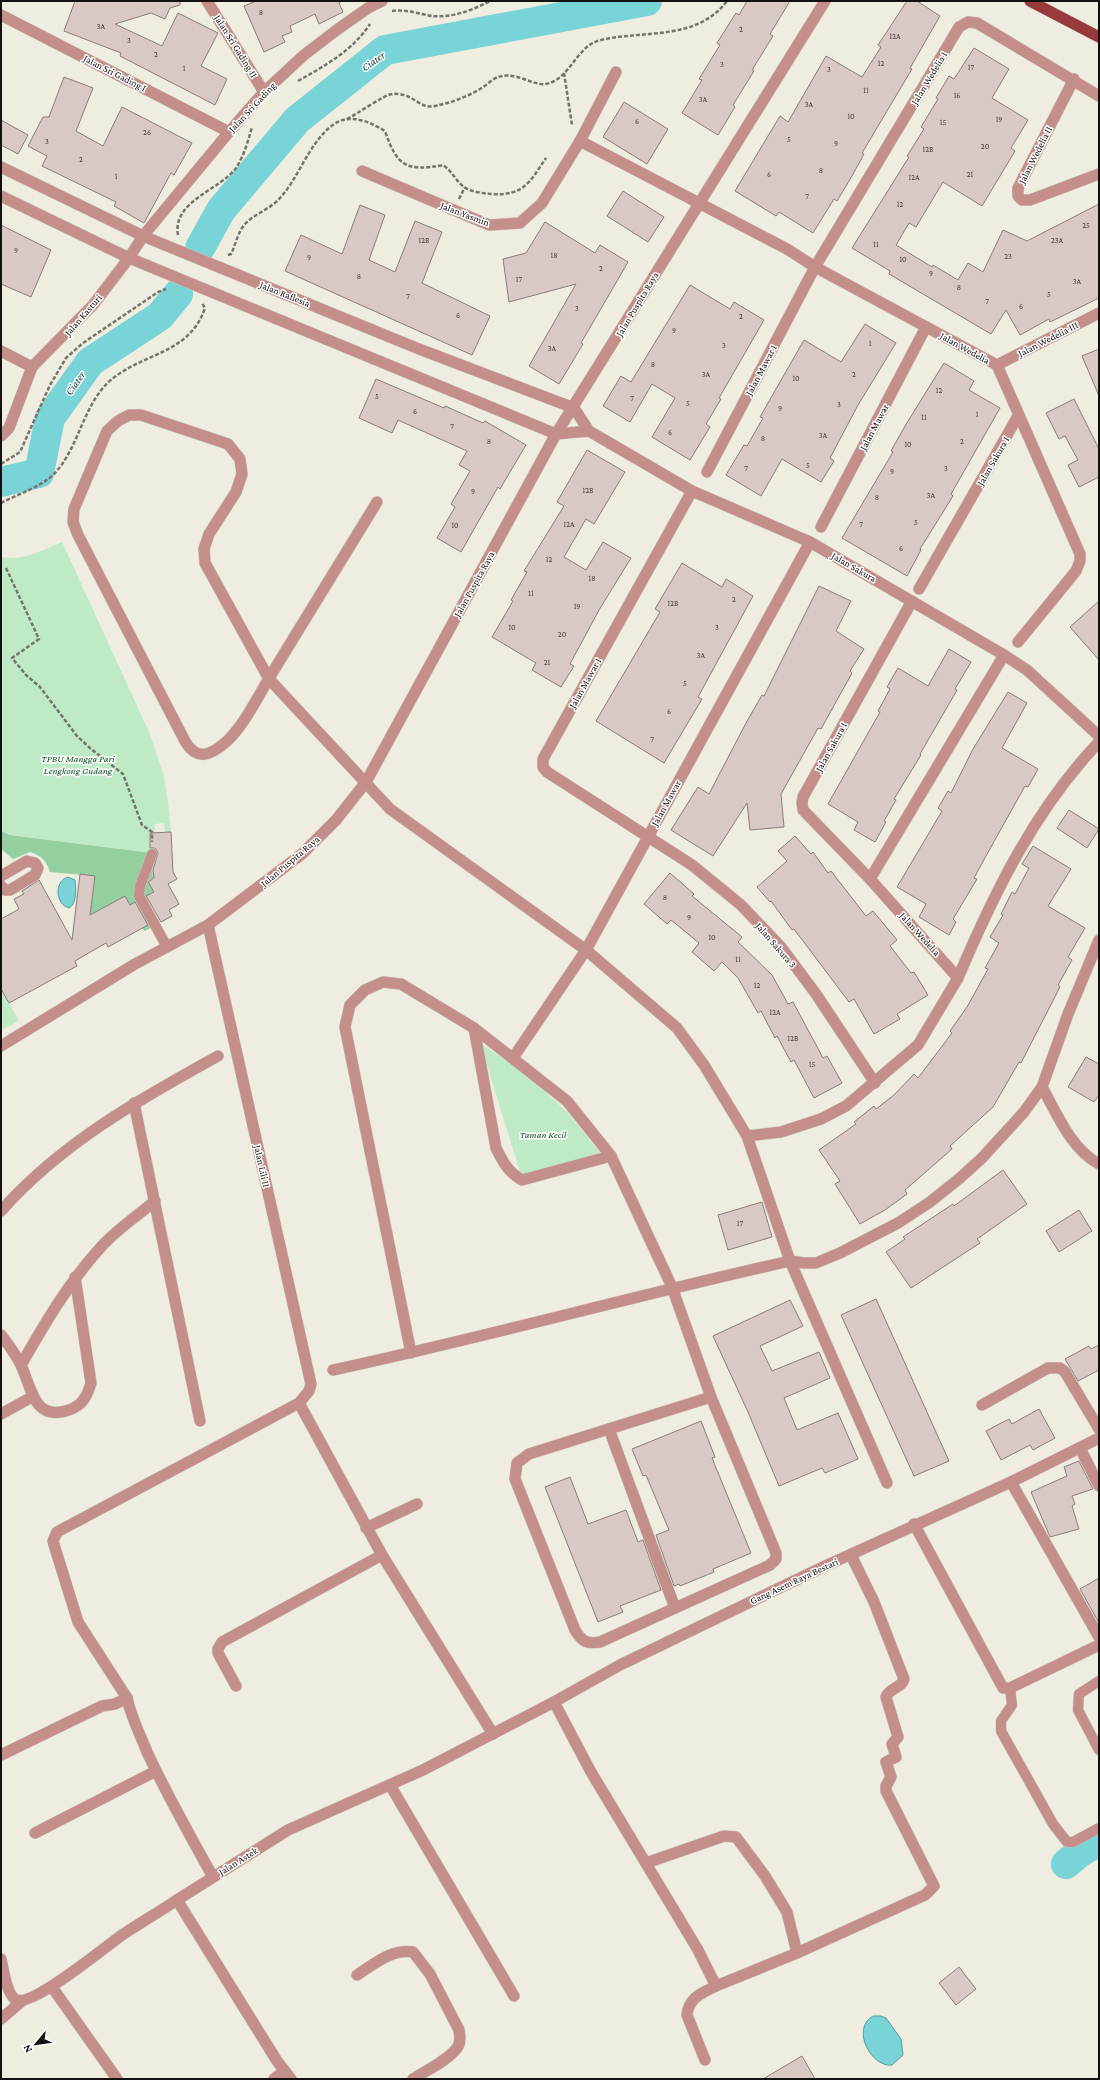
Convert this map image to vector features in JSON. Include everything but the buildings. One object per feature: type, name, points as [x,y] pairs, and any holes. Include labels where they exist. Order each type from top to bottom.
[{"type":"main road","points":[[1030,1],[1096,33]]},
{"type":"street","name":"Jalan Sri Gading II","points":[[207,1],[264,92]]},
{"type":"street","name":"Jalan Puspita Raya","points":[[1,1046],[135,964],[208,925],[302,854],[336,820],[366,782],[556,434],[574,408],[699,202],[825,1]]},
{"type":"street","name":"Jalan Sri Gading","points":[[129,258],[143,236],[264,92],[320,42],[368,8],[383,6]]},
{"type":"street","name":"Jalan Sri Gading I","points":[[1,15],[229,132]]},
{"type":"street","name":"Jalan Wedelia 1","points":[[815,267],[959,27],[968,22],[977,23],[1074,79],[1099,96]]},
{"type":"street","name":"Jalan Yasmin","points":[[362,172],[489,225],[520,223],[542,203],[580,142],[616,72]]},
{"type":"street","name":"Jalan Wedelia II","points":[[1074,79],[1018,188],[1018,196],[1022,200],[1030,200],[1099,174]]},
{"type":"street","points":[[580,142],[699,202]]},
{"type":"street","name":"Jalan Raflesia","points":[[1,167],[143,236],[419,349],[574,408]]},
{"type":"street","points":[[1,196],[129,258],[556,434],[589,431]]},
{"type":"street","name":"Jalan Wedelia","points":[[699,202],[788,249],[815,267],[997,366],[1077,546],[1080,561],[1076,571],[1018,642]]},
{"type":"street","name":"Jalan Kasturi","points":[[1,436],[9,428],[32,367],[94,305],[129,258]]},
{"type":"street","name":"Jalan Mawar 1","points":[[706,472],[815,267]]},
{"type":"street","name":"Jalan Wedelia III","points":[[997,366],[1099,313]]},
{"type":"street","name":"Jalan Mawar","points":[[821,527],[926,327]]},
{"type":"street","points":[[1,351],[32,367]]},
{"type":"street","name":"Jalan Sakura","points":[[574,408],[589,431],[692,491],[810,542],[1004,655],[1027,670],[1099,736]]},
{"type":"street","points":[[377,502],[268,678],[237,730],[226,742],[211,752],[200,755],[191,751],[73,522],[74,509],[107,431],[118,421],[129,415],[141,415],[228,444],[240,459],[242,474],[236,492],[209,534],[204,549],[205,564],[268,678],[390,809],[586,950],[677,1028],[704,1064],[747,1136],[790,1261],[887,1483]]},
{"type":"street","name":"Jalan Sakura I","points":[[919,589],[1018,416]]},
{"type":"street","name":"Jalan Mawar 1","points":[[648,835],[547,772],[542,763],[692,491]]},
{"type":"street","name":"Jalan Mawar","points":[[513,1058],[586,950],[810,542]]},
{"type":"street","name":"Jalan Sakura I","points":[[870,879],[803,810],[802,803],[807,790],[912,601]]},
{"type":"street","points":[[870,879],[1004,655]]},
{"type":"street","points":[[747,1136],[781,1132],[821,1119],[846,1106],[918,1045],[958,978],[978,930],[1001,884],[1033,828],[1056,792],[1099,742]]},
{"type":"street","name":"Jalan Sakura 3","points":[[648,835],[692,865],[741,905],[781,947],[816,994],[875,1083]]},
{"type":"street","points":[[1,876],[30,860],[35,863],[38,868],[35,875],[10,890],[5,890],[1,886]]},
{"type":"street","name":"Jalan Wedelia","points":[[870,879],[958,978]]},
{"type":"street","name":"Jalan Lili II","points":[[208,925],[310,1374],[311,1384],[309,1391],[299,1403]]},
{"type":"street","points":[[333,1370],[411,1353],[672,1287],[790,1261],[816,1263],[840,1253],[898,1223],[930,1202],[982,1158],[1024,1112],[1042,1087],[1068,1014],[1099,940]]},
{"type":"street","points":[[411,1353],[345,1027],[350,1005],[365,990],[383,982],[401,984],[474,1028],[567,1101],[611,1156],[672,1287],[711,1397],[774,1548],[776,1559],[770,1566],[600,1642],[589,1644],[584,1642],[575,1630],[515,1479],[517,1464],[529,1454],[711,1397]]},
{"type":"street","points":[[474,1028],[496,1148],[505,1166],[513,1175],[522,1180],[611,1156]]},
{"type":"street","points":[[1,1211],[16,1195],[70,1147],[134,1103],[218,1056]]},
{"type":"street","points":[[1042,1087],[1071,1138],[1088,1158],[1099,1164]]},
{"type":"street","points":[[134,1103],[200,1421]]},
{"type":"street","points":[[21,1364],[56,1304],[75,1277],[102,1245],[154,1201]]},
{"type":"street","points":[[1,1335],[21,1364],[32,1397],[44,1410],[60,1413],[74,1408],[86,1398],[91,1383],[75,1277]]},
{"type":"street","points":[[982,1405],[1048,1368],[1060,1368],[1065,1372],[1099,1429]]},
{"type":"street","points":[[1,1414],[32,1397]]},
{"type":"street","points":[[213,1877],[170,1801],[130,1710],[127,1698],[78,1622],[53,1541],[57,1532],[299,1403],[366,1528],[493,1734]]},
{"type":"street","points":[[609,1430],[675,1608]]},
{"type":"street","name":"Gang Asem Raya Bestari","points":[[493,1734],[620,1665],[914,1524],[1011,1482],[1099,1438]]},
{"type":"street","points":[[1080,1448],[1099,1486]]},
{"type":"street","points":[[1011,1482],[1099,1637]]},
{"type":"street","points":[[366,1528],[417,1504]]},
{"type":"street","points":[[914,1524],[1000,1685],[1007,1689],[1010,1688],[1099,1645]]},
{"type":"street","points":[[236,1686],[218,1653],[218,1649],[222,1642],[382,1555]]},
{"type":"street","points":[[705,2060],[687,2015],[689,2004],[695,1997],[716,1986],[797,1954],[925,1894],[934,1886],[886,1791],[886,1786],[891,1777],[886,1762],[896,1757],[892,1744],[898,1737],[886,1697],[888,1693],[902,1684],[904,1679],[874,1602],[851,1555]]},
{"type":"street","points":[[1,1755],[102,1706],[115,1704],[127,1698]]},
{"type":"street","points":[[554,1702],[591,1772],[698,1950],[716,1986]]},
{"type":"street","name":"Jalan Astek","points":[[1,2019],[22,2001],[52,1987],[123,1935],[288,1830],[390,1786],[493,1734]]},
{"type":"street","points":[[35,1833],[156,1771]]},
{"type":"street","points":[[390,1786],[514,1996]]},
{"type":"street","points":[[646,1863],[724,1836],[736,1837],[765,1876],[787,1912],[797,1954]]},
{"type":"street","points":[[177,1900],[288,2075],[274,2079]]},
{"type":"street","points":[[357,1975],[387,1956],[402,1951],[412,1952],[430,1974],[459,2030],[460,2040],[457,2048],[441,2061],[413,2079]]},
{"type":"street","points":[[1,1958],[10,1995],[16,2000],[22,2001]]},
{"type":"street","points":[[52,1987],[117,2079]]},
{"type":"lane","points":[[152,854],[140,886],[139,896],[167,947]]},
{"type":"lane","points":[[1099,1681],[1079,1694],[1077,1704],[1078,1710],[1099,1750]]},
{"type":"lane","points":[[1010,1688],[1012,1705],[1001,1721],[1001,1731],[1053,1824],[1067,1842],[1073,1842],[1099,1828]]},
{"type":"path","points":[[383,6],[434,16],[450,15],[475,9],[490,1]]},
{"type":"path","points":[[223,258],[231,254],[242,228],[279,200],[293,182],[305,160],[322,136],[334,124],[347,119],[392,94],[407,96],[423,106],[433,107],[457,100],[479,90],[497,77],[513,76],[544,84],[554,81],[564,73],[587,47],[599,40],[644,36],[701,24],[727,1]]},
{"type":"path","points":[[291,85],[330,63],[350,48],[372,22]]},
{"type":"path","points":[[564,73],[574,134],[580,142]]},
{"type":"path","points":[[347,119],[369,122],[385,131],[392,149],[400,160],[410,167],[425,168],[442,165],[451,170],[465,187],[482,193],[508,195],[522,188],[546,158]]},
{"type":"path","points":[[178,237],[177,224],[182,214],[236,168],[244,152],[254,123]]},
{"type":"path","points":[[1,464],[20,452],[50,385],[66,358],[83,343],[125,314],[158,292],[169,287]]},
{"type":"path","points":[[1,503],[46,481],[56,472],[68,455],[102,389],[115,376],[184,340],[194,330],[201,319],[205,308],[201,301]]},
{"type":"path","points":[[6,568],[39,639],[12,658],[26,675],[40,687],[77,736],[91,750],[123,774],[142,825],[152,832],[152,854]]},
{"type":"green space","name":"TPBU Mangga Pari Lengkong Gudang","points":[[62,542],[149,732],[163,773],[171,832],[165,832],[164,823],[155,824],[155,833],[150,833],[151,853],[9,835],[1,831],[1,557],[18,558],[39,552]]},
{"type":"green space","points":[[1,831],[9,835],[151,853],[153,878],[148,881],[154,892],[146,896],[149,902],[142,906],[145,912],[152,909],[160,923],[145,931],[142,928],[90,915],[95,876],[50,872],[43,859],[30,852],[13,859],[1,849]]},
{"type":"green space","points":[[1,989],[19,1021],[1,1030]]},
{"type":"green space","name":"Taman Kecil","points":[[480,1043],[527,1075],[567,1112],[600,1153],[521,1175]]},
{"type":"water","points":[[68,877],[75,880],[76,887],[75,899],[72,906],[69,908],[64,906],[61,902],[58,892],[60,883],[63,879]]},
{"type":"water","points":[[873,2016],[881,2016],[886,2018],[901,2039],[903,2055],[892,2065],[884,2064],[877,2060],[866,2046],[863,2030],[866,2022]]},
{"type":"waterway","name":"Ciater","points":[[200,248],[221,210],[297,120],[385,50],[647,1]]},
{"type":"waterway","name":"Ciater","points":[[1,482],[39,473],[50,418],[90,362],[160,316],[178,294]]},
{"type":"waterway","points":[[1066,1864],[1079,1853],[1099,1841]]}]
